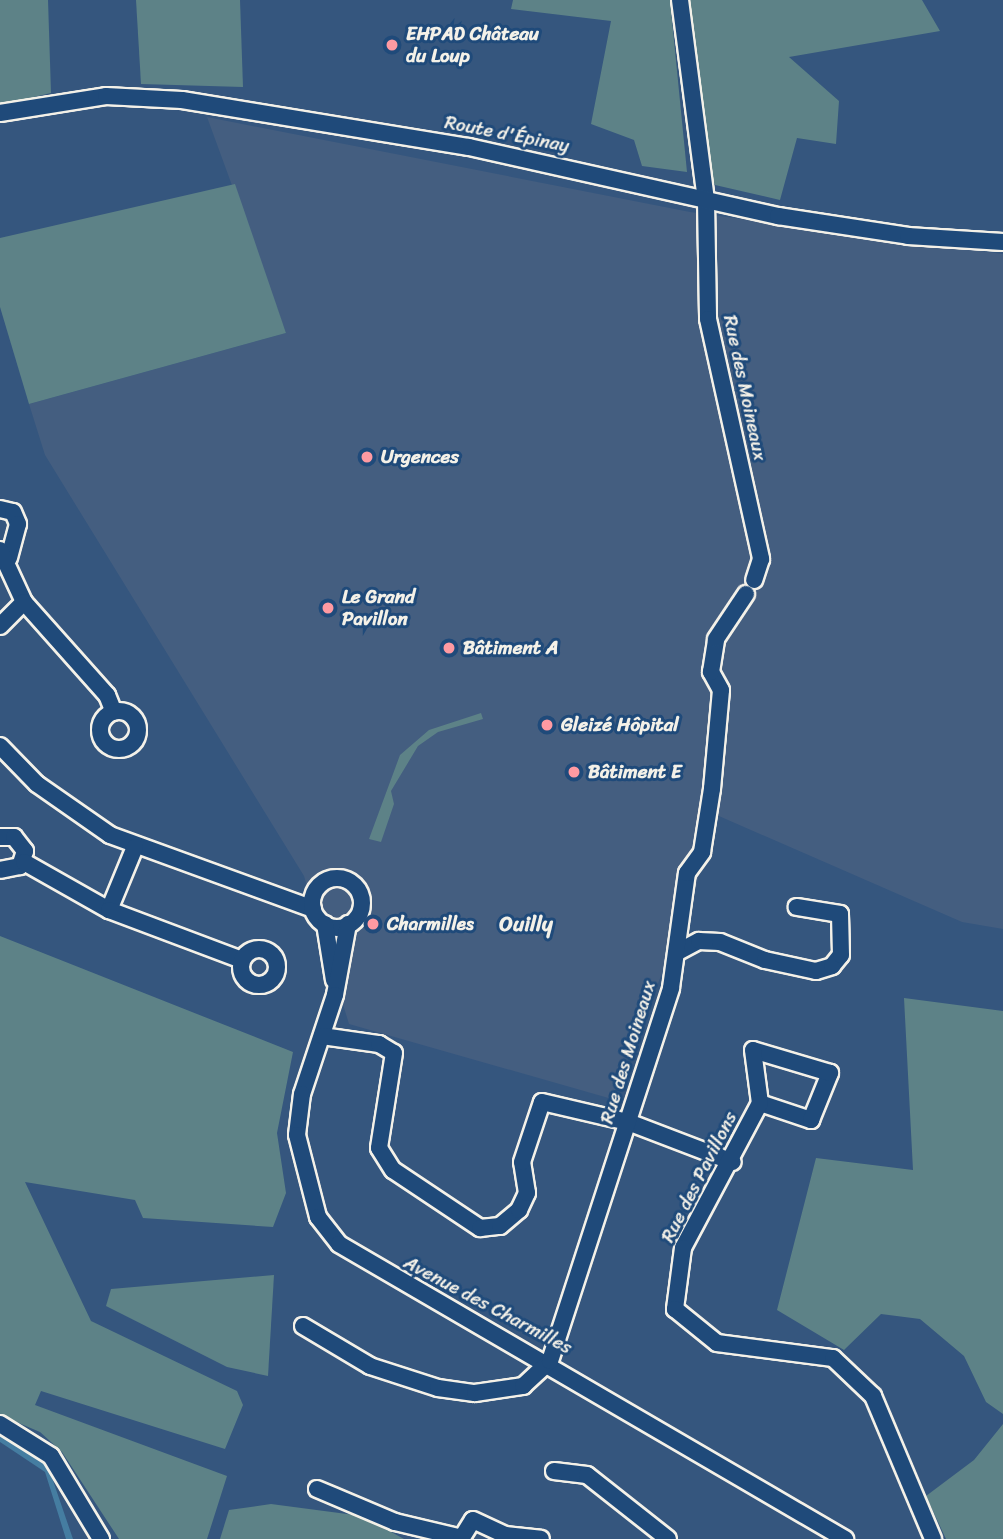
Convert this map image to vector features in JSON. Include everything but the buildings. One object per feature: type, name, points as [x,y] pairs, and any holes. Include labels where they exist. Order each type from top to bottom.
[{"type":"street","name":"Rue des Moineaux","points":[[550,1361],[671,988],[687,873],[702,852],[712,789],[721,690],[711,672],[716,639],[750,587],[761,559],[708,319],[706,201],[680,0]]},
{"type":"street","name":"Route d'Épinay","points":[[0,113],[106,96],[181,100],[469,147],[706,201],[908,236],[1003,242]]},
{"type":"street","points":[[0,509],[13,512],[18,524],[5,554],[24,601],[107,695],[114,712]]},
{"type":"street","points":[[0,626],[24,601]]},
{"type":"street","points":[[0,746],[60,802],[135,847],[249,884],[313,909],[325,924],[348,925],[362,904],[352,884],[334,878],[315,892],[249,884]]},
{"type":"street","points":[[0,837],[19,840],[24,862],[109,910],[242,960]]},
{"type":"street","points":[[109,910],[135,847]]},
{"type":"street","points":[[0,870],[24,862]]},
{"type":"street","points":[[313,909],[315,892]]},
{"type":"street","points":[[676,953],[699,941],[720,942],[816,971],[832,966],[841,955],[840,914],[797,907]]},
{"type":"street","name":"Avenue des Charmilles","points":[[325,924],[335,995]]},
{"type":"street","name":"Avenue des Charmilles","points":[[348,925],[335,995],[302,1094],[297,1135],[318,1217],[366,1264],[550,1361],[845,1539]]},
{"type":"street","points":[[322,1036],[379,1044],[394,1053],[379,1148],[393,1170],[480,1228],[500,1226],[519,1210],[527,1193],[522,1162],[542,1102],[628,1122],[733,1162]]},
{"type":"street","name":"Rue des Pavillons","points":[[760,1103],[811,1119],[830,1073],[754,1050],[760,1103],[733,1162],[683,1248],[675,1309],[717,1343],[832,1358],[873,1395],[933,1539]]},
{"type":"street","points":[[303,1326],[370,1366],[438,1388],[475,1393],[523,1386],[550,1361]]},
{"type":"street","points":[[0,1424],[51,1456],[101,1539]]},
{"type":"street","points":[[554,1471],[587,1475],[668,1539]]},
{"type":"street","points":[[317,1489],[413,1528],[459,1538],[473,1520],[505,1535],[541,1539]]},
{"type":"shaded area","points":[[207,117],[690,212],[1003,254],[1003,929],[962,922],[712,813],[696,888],[612,1099],[349,1024],[304,876],[45,455],[29,404],[286,333]]},
{"type":"shaded area","points":[[0,1432],[48,1466],[73,1539],[66,1539],[45,1472],[0,1442]]},
{"type":"green space","points":[[0,0],[48,0],[51,93],[0,105]]},
{"type":"green space","points":[[136,0],[240,0],[243,87],[141,84]]},
{"type":"green space","points":[[513,0],[670,0],[687,172],[642,166],[634,140],[591,124],[611,21],[511,9]]},
{"type":"green space","points":[[686,0],[922,0],[940,31],[789,57],[839,101],[836,144],[797,138],[780,200],[715,185],[704,164]]},
{"type":"green space","points":[[235,184],[286,333],[29,404],[0,307],[0,238]]},
{"type":"green space","points":[[481,713],[483,719],[438,732],[418,746],[391,791],[394,804],[381,842],[369,839],[400,755],[429,730]]},
{"type":"green space","points":[[0,936],[293,1052],[277,1133],[286,1193],[273,1227],[143,1218],[135,1200],[25,1182],[91,1321],[237,1391],[243,1405],[225,1449],[41,1391],[35,1405],[227,1476],[207,1539],[119,1539],[62,1452],[40,1432],[0,1415]]},
{"type":"green space","points":[[904,998],[1003,1011],[1003,1414],[986,1402],[964,1356],[920,1319],[881,1314],[844,1350],[777,1310],[816,1158],[913,1170]]},
{"type":"green space","points":[[274,1275],[268,1376],[227,1367],[106,1306],[111,1289]]},
{"type":"green space","points":[[1003,1424],[1003,1539],[946,1539],[926,1496],[974,1460]]},
{"type":"green space","points":[[271,1504],[362,1516],[404,1539],[220,1539],[229,1510]]},
{"type":"place","name":"EHPAD Château du Loup","points":[[392,45]]},
{"type":"place","name":"Urgences","points":[[367,457]]},
{"type":"place","name":"Le Grand Pavillon","points":[[328,608]]},
{"type":"place","name":"Bâtiment A","points":[[449,648]]},
{"type":"place","name":"Gleizé Hôpital","points":[[547,725]]},
{"type":"place","name":"Bâtiment E","points":[[574,772]]},
{"type":"place","name":"Charmilles","points":[[373,924]]},
{"type":"district","name":"Ouilly","points":[[526,924]]}]
